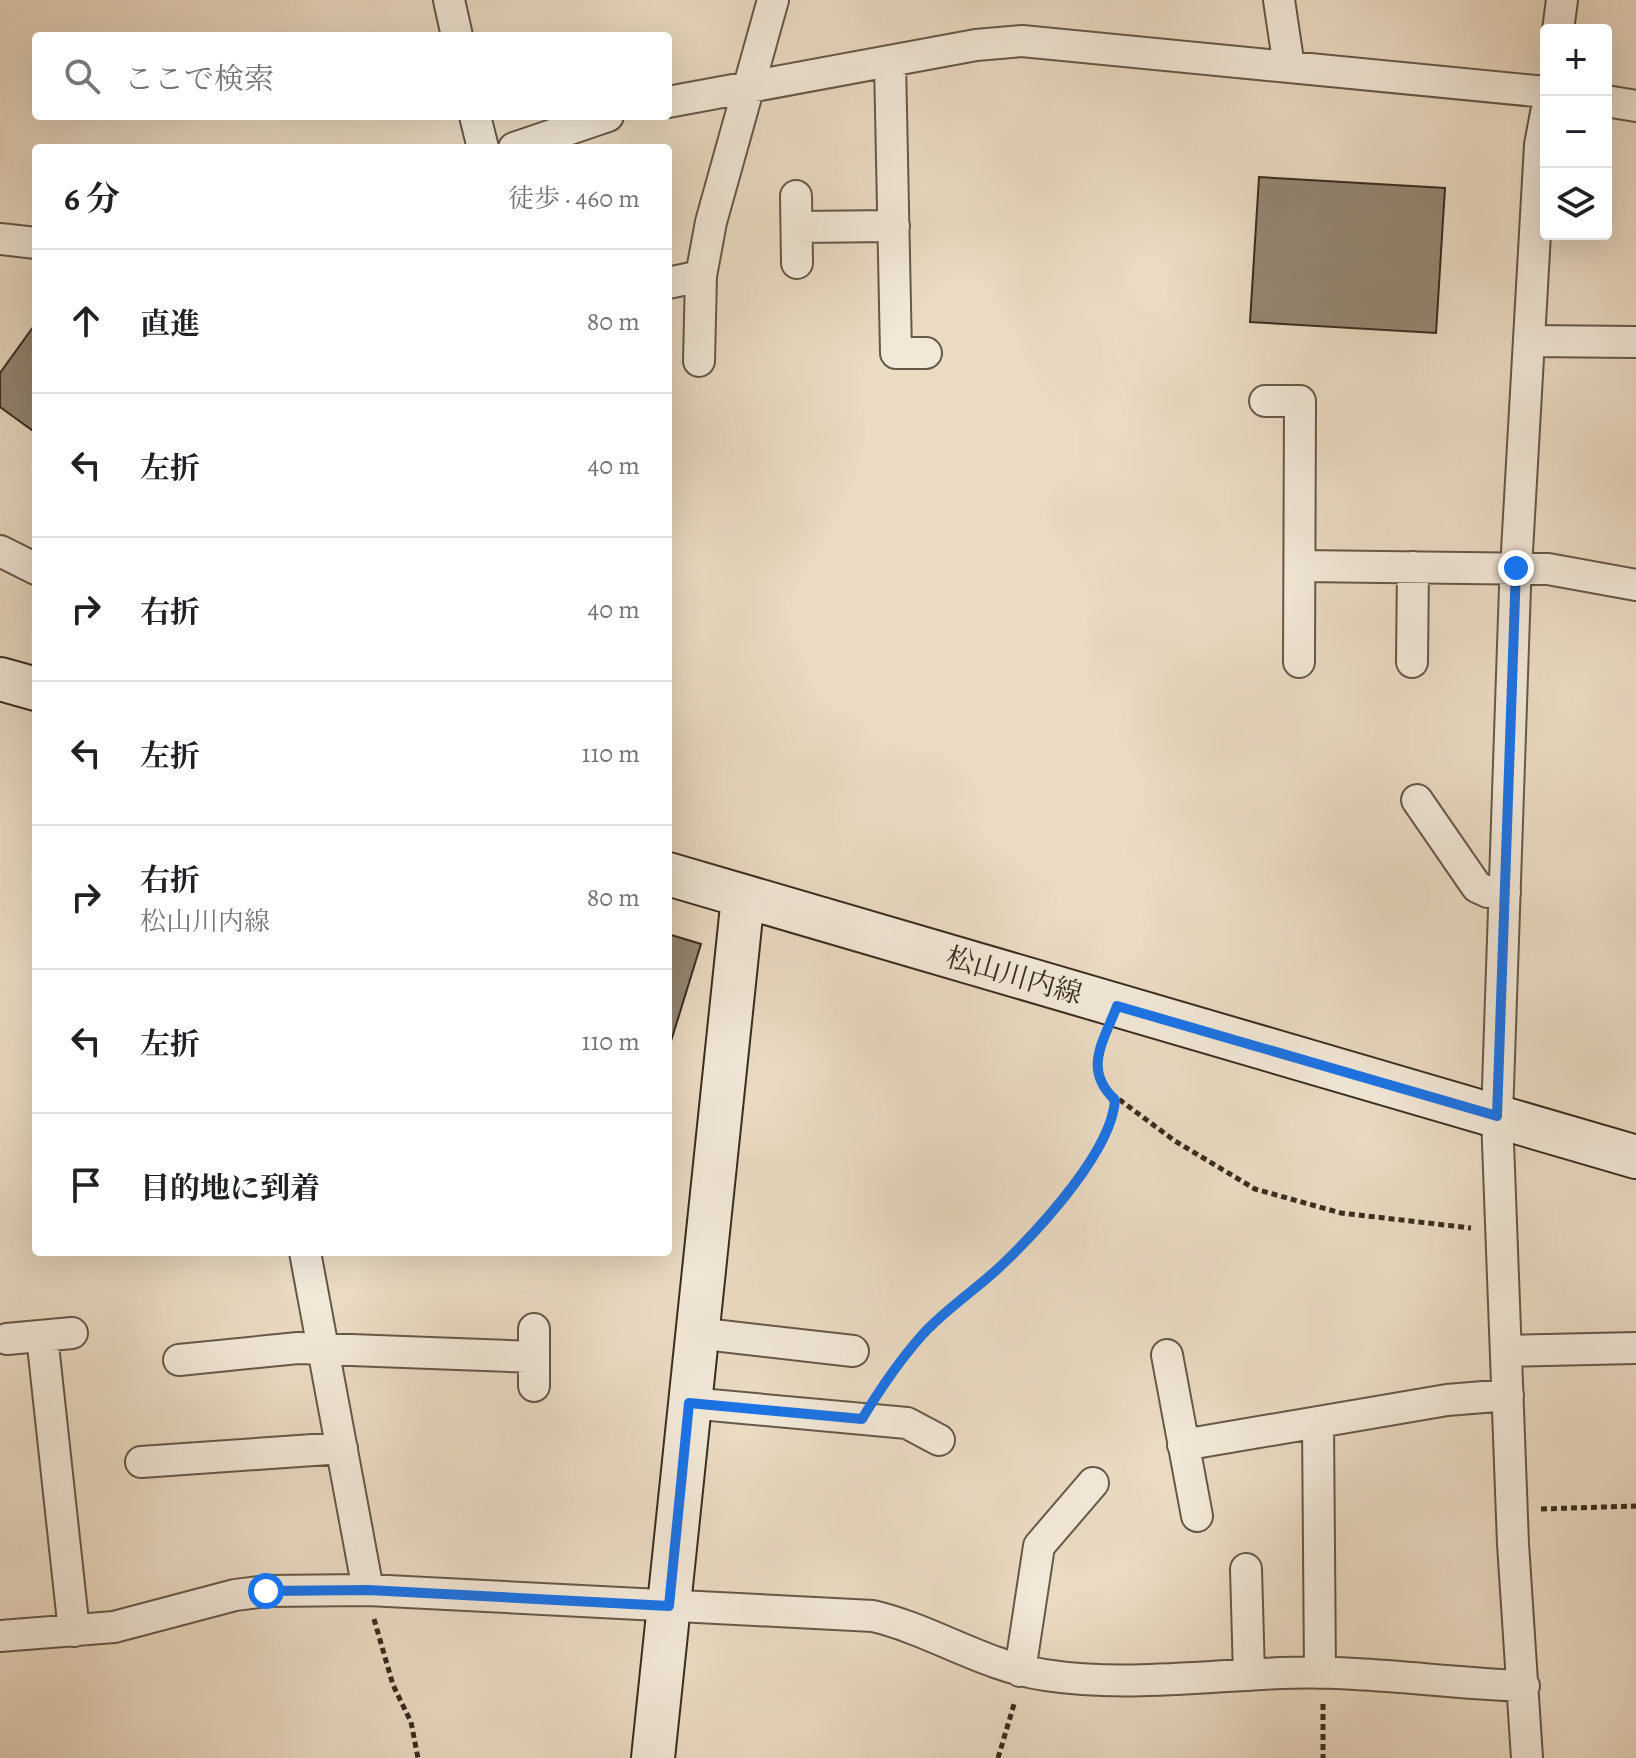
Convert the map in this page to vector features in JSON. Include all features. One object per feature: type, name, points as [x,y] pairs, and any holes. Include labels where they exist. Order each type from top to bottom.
[{"type":"main road","points":[[0,679],[32,688]]},
{"type":"main road","name":"松山川内線","points":[[672,875],[1636,1157]]},
{"type":"main road","points":[[653,1758],[743,897]]},
{"type":"street","points":[[449,0],[456,32]]},
{"type":"street","points":[[699,361],[701,276],[711,222],[752,86],[773,0]]},
{"type":"street","points":[[1279,0],[1289,67]]},
{"type":"street","points":[[1559,24],[1562,0]]},
{"type":"street","points":[[672,101],[976,45],[1022,41],[1540,91]]},
{"type":"street","points":[[890,62],[896,353],[926,353]]},
{"type":"street","points":[[1612,102],[1636,106]]},
{"type":"street","points":[[476,120],[482,144]]},
{"type":"street","points":[[526,144],[596,120]]},
{"type":"street","points":[[1527,1758],[1512,1510],[1497,1116],[1516,568],[1540,145]]},
{"type":"street","points":[[796,196],[797,263]]},
{"type":"street","points":[[797,227],[894,226]]},
{"type":"street","points":[[0,239],[32,243]]},
{"type":"street","points":[[672,282],[701,276]]},
{"type":"street","points":[[1529,341],[1636,342]]},
{"type":"street","points":[[1265,401],[1300,401],[1299,662]]},
{"type":"street","points":[[0,551],[32,567]]},
{"type":"street","points":[[1300,566],[1548,569],[1636,585]]},
{"type":"street","points":[[1412,662],[1413,567]]},
{"type":"street","points":[[1417,800],[1477,887],[1505,893]]},
{"type":"street","points":[[306,1256],[368,1590]]},
{"type":"street","points":[[696,1333],[853,1351]]},
{"type":"street","points":[[7,1339],[57,1335],[74,1631]]},
{"type":"street","points":[[1506,1351],[1636,1348]]},
{"type":"street","points":[[179,1360],[323,1349],[534,1357]]},
{"type":"street","points":[[1167,1355],[1197,1516]]},
{"type":"street","points":[[1183,1445],[1447,1400],[1508,1395]]},
{"type":"street","points":[[689,1403],[907,1423],[939,1440]]},
{"type":"street","points":[[1318,1422],[1320,1673]]},
{"type":"street","points":[[141,1462],[342,1448]]},
{"type":"street","points":[[1020,1671],[1039,1546],[1093,1483]]},
{"type":"street","points":[[1246,1569],[1249,1675]]},
{"type":"street","points":[[0,1636],[114,1627],[235,1595],[368,1590],[873,1616],[910,1625],[946,1643],[1020,1671],[1090,1679],[1320,1673],[1524,1686]]},
{"type":"path","points":[[1117,1006],[1098,1057],[1097,1073],[1101,1086],[1115,1100],[1220,1171],[1255,1189],[1341,1213],[1502,1232]]},
{"type":"path","points":[[862,1419],[889,1375],[924,1333],[1008,1259],[1066,1193],[1102,1142],[1114,1112],[1115,1100]]},
{"type":"path","points":[[1512,1510],[1636,1506]]},
{"type":"path","points":[[368,1590],[377,1636],[393,1685],[411,1722],[418,1758]]},
{"type":"path","points":[[998,1758],[1020,1671]]},
{"type":"path","points":[[1320,1673],[1326,1736],[1323,1758]]},
{"type":"building","points":[[1259,177],[1445,188],[1436,333],[1250,322]]},
{"type":"building","points":[[32,329],[32,430],[0,407],[0,373]]},
{"type":"building","points":[[672,935],[701,944],[672,1038]]},
{"type":"route","points":[[266,1591],[368,1590],[669,1606],[689,1403],[862,1419],[889,1375],[924,1333],[1008,1259],[1066,1193],[1102,1142],[1110,1125],[1115,1100],[1101,1086],[1097,1073],[1098,1057],[1117,1006],[1497,1116],[1516,568]]}]
